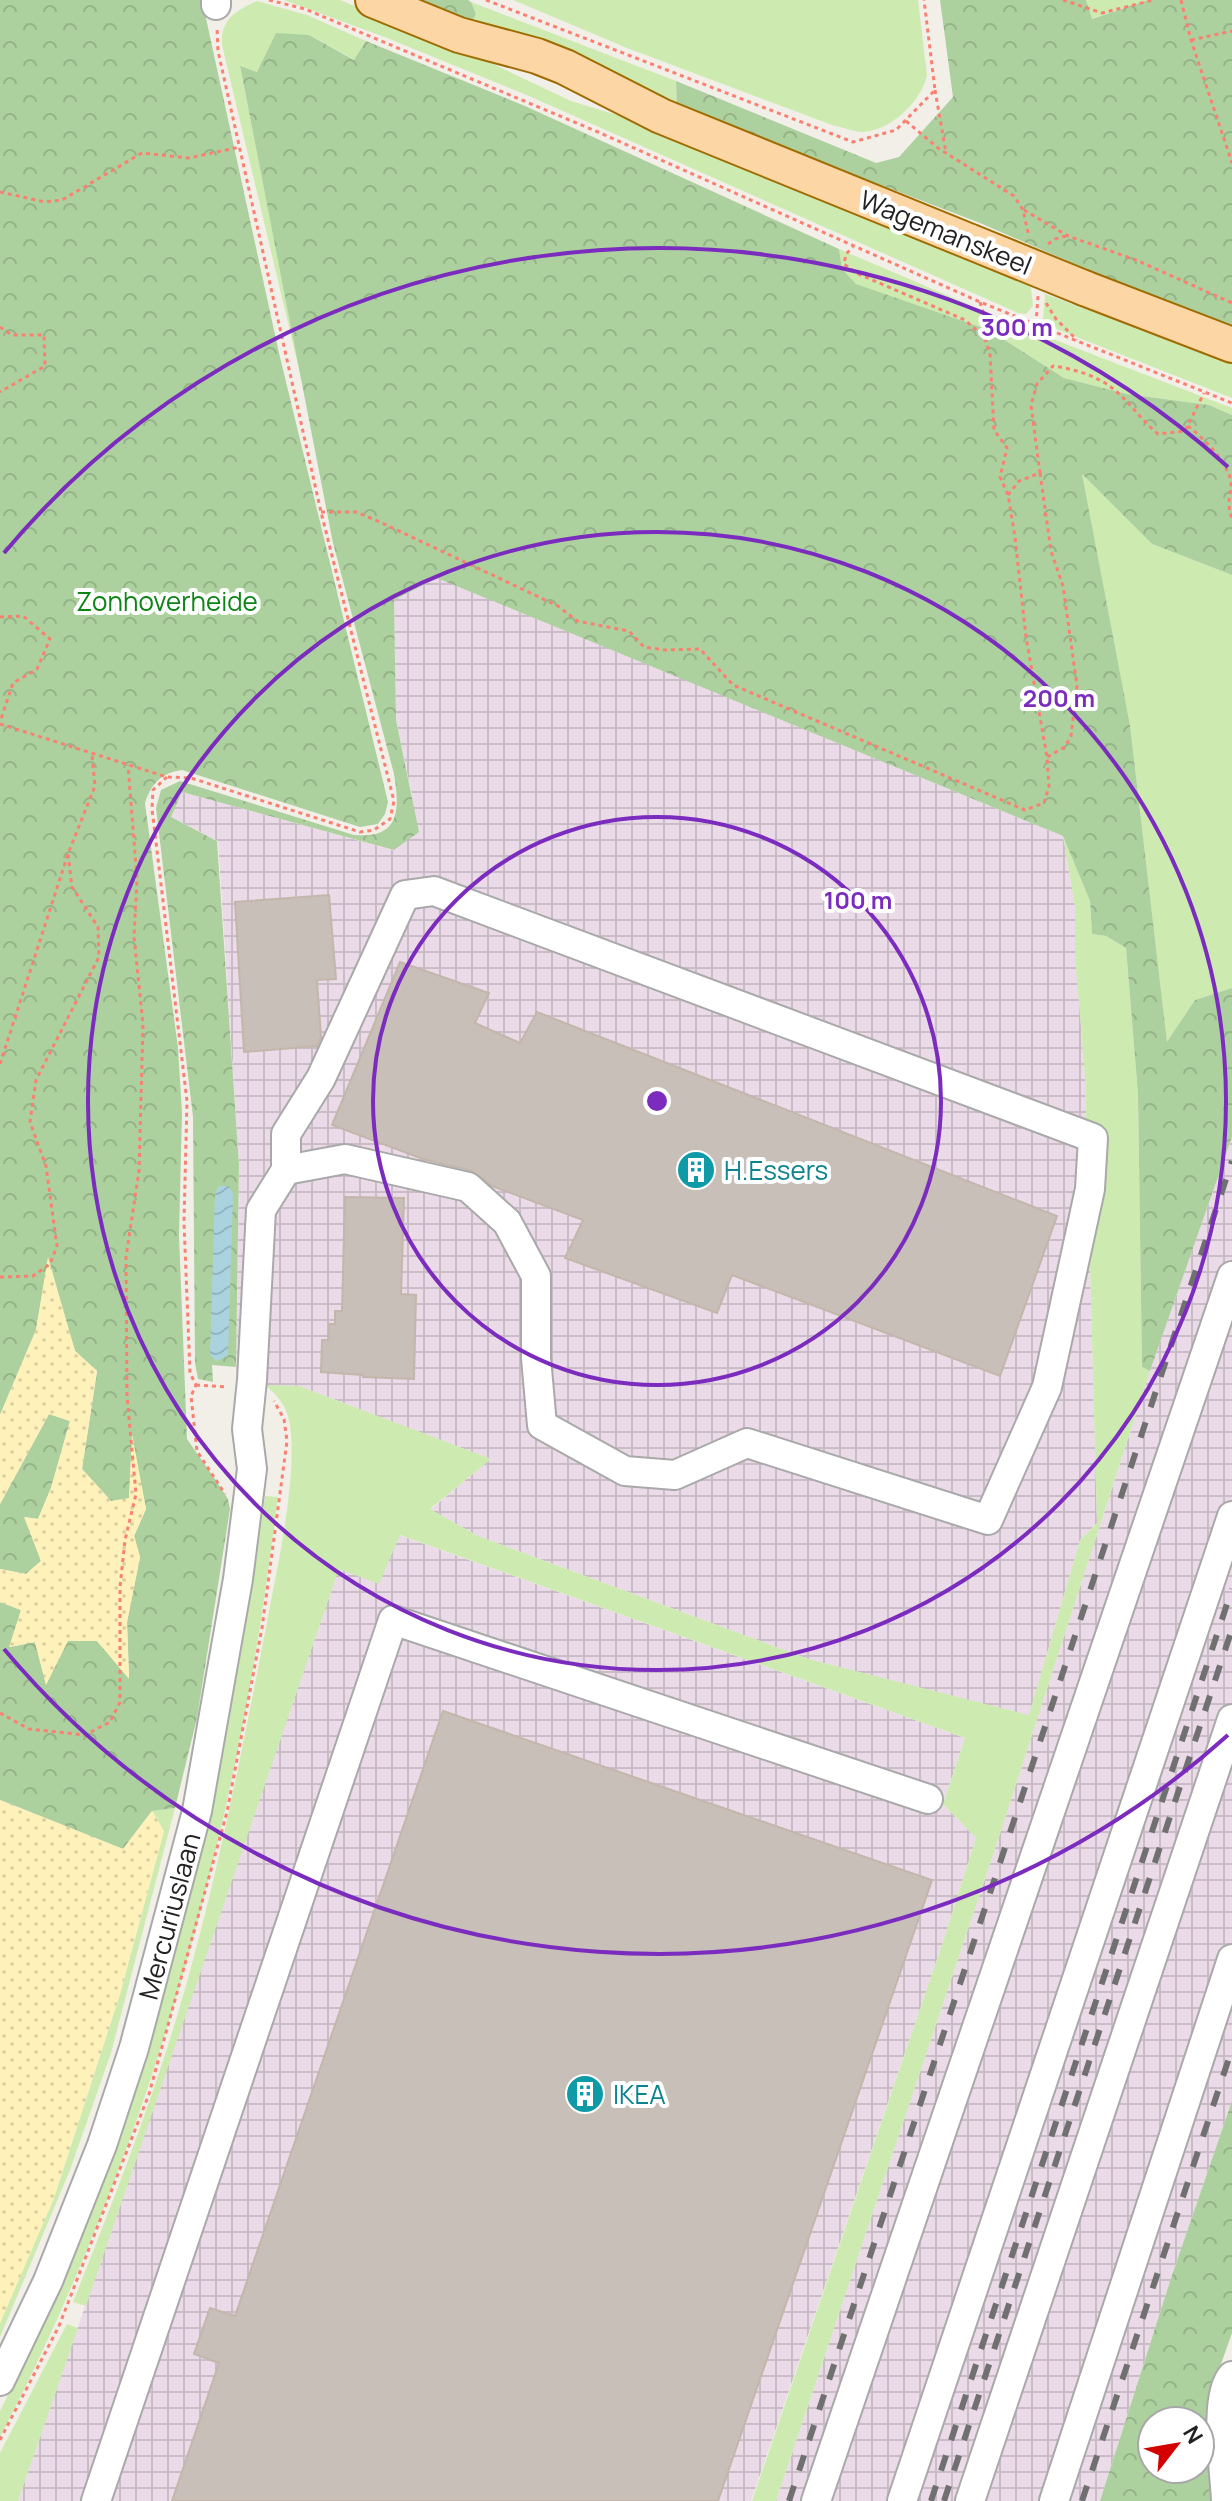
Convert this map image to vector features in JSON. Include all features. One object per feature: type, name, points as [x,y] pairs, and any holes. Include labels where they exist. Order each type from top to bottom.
[{"type":"main road","name":"Wagemanskeel","points":[[373,0],[459,35],[537,56],[565,67],[661,116],[1232,345]]},
{"type":"street","points":[[434,891],[1093,1138],[1090,1189],[1047,1387],[988,1520],[747,1443],[675,1475],[625,1471],[542,1425],[536,1358],[536,1276],[507,1222],[468,1187],[345,1159],[286,1170],[286,1134],[321,1078],[405,895],[434,891]]},
{"type":"street","name":"Mercuriuslaan","points":[[0,2381],[48,2281],[102,2145],[134,2048],[197,1811],[238,1579],[252,1469],[247,1429],[261,1210],[286,1170]]},
{"type":"street","points":[[816,2501],[1232,1276]]},
{"type":"street","points":[[902,2501],[1232,1516]]},
{"type":"street","points":[[96,2501],[393,1620],[928,1799]]},
{"type":"street","points":[[970,2501],[1232,1719]]},
{"type":"street","points":[[1054,2501],[1232,1959]]},
{"type":"street","points":[[1226,2501],[1222,2406],[1232,2376]]},
{"type":"path","points":[[269,0],[305,9],[598,132],[980,302],[1232,403]]},
{"type":"path","points":[[486,0],[853,142],[896,130],[935,90]]},
{"type":"path","points":[[924,0],[946,153]]},
{"type":"path","points":[[1063,0],[1102,13],[1153,0]]},
{"type":"path","points":[[1181,0],[1191,40],[1232,163]]},
{"type":"path","points":[[0,617],[23,616],[50,639],[37,669],[13,683],[0,724],[92,755],[167,777],[191,778],[360,832],[374,830],[390,819],[394,801],[321,512],[218,51],[217,10]]},
{"type":"path","points":[[1191,40],[1232,31]]},
{"type":"path","points":[[906,121],[946,153],[1014,196],[1023,210],[1030,243]]},
{"type":"path","points":[[0,192],[45,202],[62,200],[142,153],[189,158],[240,147]]},
{"type":"path","points":[[1023,210],[1068,236],[1136,260],[1232,303]]},
{"type":"path","points":[[321,512],[356,512],[380,522],[558,606],[577,621],[629,631],[644,647],[700,649],[733,685],[1025,810],[1044,803],[1049,786],[1047,757],[1026,637],[1008,495],[1000,477],[1007,448],[994,430],[990,354],[985,338],[965,320],[856,273],[844,264],[846,254],[853,247]]},
{"type":"path","points":[[1038,291],[1056,319],[1079,343]]},
{"type":"path","points":[[980,302],[989,332],[985,338]]},
{"type":"path","points":[[0,327],[12,335],[44,335],[45,366],[0,392]]},
{"type":"path","points":[[1047,757],[1065,747],[1071,736],[1077,686],[1063,586],[1051,551],[1040,473],[1031,405],[1037,384],[1053,366],[1076,370],[1112,388],[1158,434],[1185,431],[1204,393]]},
{"type":"path","points":[[1188,426],[1211,445],[1231,482],[1227,507],[1232,518]]},
{"type":"path","points":[[1008,495],[1019,481],[1040,473]]},
{"type":"path","points":[[0,1064],[68,854],[95,786],[92,755]]},
{"type":"path","points":[[0,1713],[29,1729],[85,1735],[110,1722],[120,1702],[120,1587],[125,1540],[136,1494],[127,1396],[126,1257],[139,1171],[143,1024],[134,937],[137,879],[128,765]]},
{"type":"path","points":[[167,777],[153,790],[152,809],[187,1101],[184,1222],[190,1373],[196,1385],[191,1396],[197,1451],[226,1496]]},
{"type":"path","points":[[0,1277],[33,1276],[50,1264],[57,1246],[46,1166],[30,1122],[36,1080],[99,957],[98,927],[72,887],[68,854]]},
{"type":"shaded area","points":[[437,577],[1063,836],[1075,906],[1085,1077],[1097,1523],[1080,1540],[1029,1716],[808,1659],[478,1536],[430,1510],[490,1459],[299,1386],[236,1385],[239,1165],[218,841],[171,817],[182,792],[393,850],[412,795],[396,720],[394,600]]},
{"type":"shaded area","points":[[1232,1137],[1232,2101],[1172,2275],[1100,2501],[776,2501],[999,1837],[1150,1371]]},
{"type":"shaded area","name":"IKEA","points":[[399,1535],[965,1738],[943,1804],[976,1838],[751,2501],[18,2501],[339,1568]]},
{"type":"green space","name":"Zonhoverheide","points":[[0,0],[202,0],[279,353],[388,802],[378,824],[360,827],[182,770],[158,780],[145,803],[178,1048],[182,1113],[179,1235],[187,1439],[228,1499],[230,1509],[197,1718],[175,1808],[152,1811],[123,1849],[0,1800],[0,1602],[21,1610],[10,1647],[35,1642],[46,1684],[67,1641],[97,1641],[129,1677],[127,1622],[140,1557],[134,1536],[146,1509],[132,1440],[129,1499],[111,1501],[82,1469],[97,1371],[75,1351],[48,1260],[36,1330],[0,1415]]},
{"type":"green space","points":[[284,0],[340,0],[476,56],[571,101],[647,124],[1031,287],[1033,306],[1026,314],[1018,313],[529,96]]},
{"type":"green space","points":[[407,0],[468,0],[476,14],[470,26]]},
{"type":"green space","points":[[513,0],[918,0],[927,75],[919,95],[894,120],[874,130],[856,131],[832,125],[627,48]]},
{"type":"green space","points":[[940,0],[1086,0],[1092,19],[1148,0],[1232,0],[1232,332],[980,223],[677,107],[676,81],[876,163],[899,157],[953,97]]},
{"type":"green space","points":[[1086,0],[1148,0],[1091,19]]},
{"type":"green space","points":[[257,1],[307,15],[366,41],[355,60],[309,35],[257,72],[240,67],[303,386],[222,45],[227,22],[242,8]]},
{"type":"green space","points":[[471,2],[676,81],[677,107],[470,26],[476,14]]},
{"type":"green space","points":[[276,33],[309,35],[354,60],[366,41],[525,106],[839,249],[842,269],[856,284],[989,330],[1064,378],[1127,394],[1209,405],[1232,415],[1232,575],[1152,544],[1082,474],[1130,725],[1167,1042],[1195,1000],[1232,988],[1232,1137],[1150,1371],[1142,1367],[1138,1094],[1126,948],[1106,936],[1092,934],[1090,901],[1063,836],[437,578],[394,600],[396,720],[419,832],[394,850],[182,792],[171,817],[217,841],[239,1165],[236,1367],[212,1365],[213,1382],[198,1379],[195,1363],[193,1117],[156,808],[161,790],[180,781],[354,835],[369,835],[388,827],[394,820],[397,799],[394,774],[333,543],[240,66],[257,72]]},
{"type":"green space","points":[[839,249],[1019,326],[1232,408],[1232,415],[1209,405],[1127,394],[1064,378],[989,330],[855,284],[842,269]]},
{"type":"green space","points":[[1045,294],[1232,363],[1232,398],[1046,325],[1043,320]]},
{"type":"green space","points":[[1081,473],[1152,544],[1232,575],[1232,988],[1195,1000],[1167,1043],[1130,725]]},
{"type":"green space","points":[[1063,836],[1090,901],[1092,934],[1106,936],[1126,948],[1138,1094],[1142,1367],[1150,1371],[999,1837],[776,2501],[752,2501],[976,1838],[943,1804],[965,1738],[400,1535],[379,1584],[339,1569],[86,2306],[73,2302],[133,2147],[173,2029],[198,1943],[240,1757],[277,1571],[292,1457],[287,1413],[265,1385],[299,1386],[491,1459],[430,1509],[478,1536],[808,1659],[1029,1715],[1080,1540],[1097,1523],[1085,1077],[1075,956],[1075,906]]},
{"type":"green space","points":[[49,1414],[70,1421],[51,1488],[38,1519],[25,1517],[41,1561],[26,1574],[0,1569],[0,1504]]},
{"type":"green space","points":[[265,1496],[278,1497],[248,1696],[224,1817],[176,2000],[115,2179],[80,2266],[42,2353],[0,2437],[0,2411],[47,2316],[108,2166],[168,1979],[215,1787],[251,1593]]},
{"type":"green space","points":[[175,1808],[111,2053],[70,2170],[0,2337],[0,2323],[54,2198],[120,1994],[164,1831],[152,1811]]},
{"type":"green space","points":[[1232,2101],[1232,2333],[1209,2405],[1136,2405],[1136,2485],[1212,2485],[1213,2501],[1100,2501],[1172,2275]]},
{"type":"green space","points":[[67,2324],[78,2328],[18,2501],[0,2501],[0,2453]]},
{"type":"sand","points":[[48,1257],[75,1351],[97,1371],[82,1469],[111,1501],[129,1498],[132,1434],[146,1509],[134,1536],[140,1557],[127,1622],[129,1679],[97,1641],[68,1641],[46,1685],[35,1642],[9,1647],[21,1610],[0,1602],[0,1569],[26,1574],[41,1561],[24,1517],[38,1519],[51,1488],[70,1421],[49,1414],[0,1504],[0,1415],[36,1330]]},
{"type":"sand","points":[[0,1800],[123,1849],[152,1811],[164,1831],[120,1994],[54,2198],[0,2323]]},
{"type":"water","points":[[219,1186],[229,1186],[233,1194],[228,1356],[216,1361],[210,1355],[215,1194]]},
{"type":"building","points":[[329,895],[336,979],[317,980],[321,1037],[317,1046],[244,1052],[235,902]]},
{"type":"building","name":"H.Essers","points":[[400,962],[489,993],[475,1023],[520,1043],[537,1012],[1057,1216],[1000,1376],[732,1275],[717,1313],[565,1258],[583,1220],[492,1186],[472,1171],[423,1159],[332,1125]]},
{"type":"building","points":[[345,1197],[404,1198],[401,1294],[416,1295],[414,1379],[321,1372],[322,1340],[328,1340],[329,1324],[335,1324],[335,1311],[342,1311]]},
{"type":"building","name":"IKEA","points":[[443,1711],[932,1880],[718,2501],[172,2501],[219,2363],[194,2354],[210,2308],[235,2316]]},
{"type":"railway","points":[[789,2501],[1232,1161]]},
{"type":"railway","points":[[931,2501],[1232,1589]]},
{"type":"railway","points":[[944,2501],[1232,1629]]},
{"type":"railway","points":[[1082,2501],[1232,2049]]},
{"type":"place","name":"H.Essers","points":[[696,1170]]},
{"type":"place","name":"IKEA","points":[[585,2094]]}]
